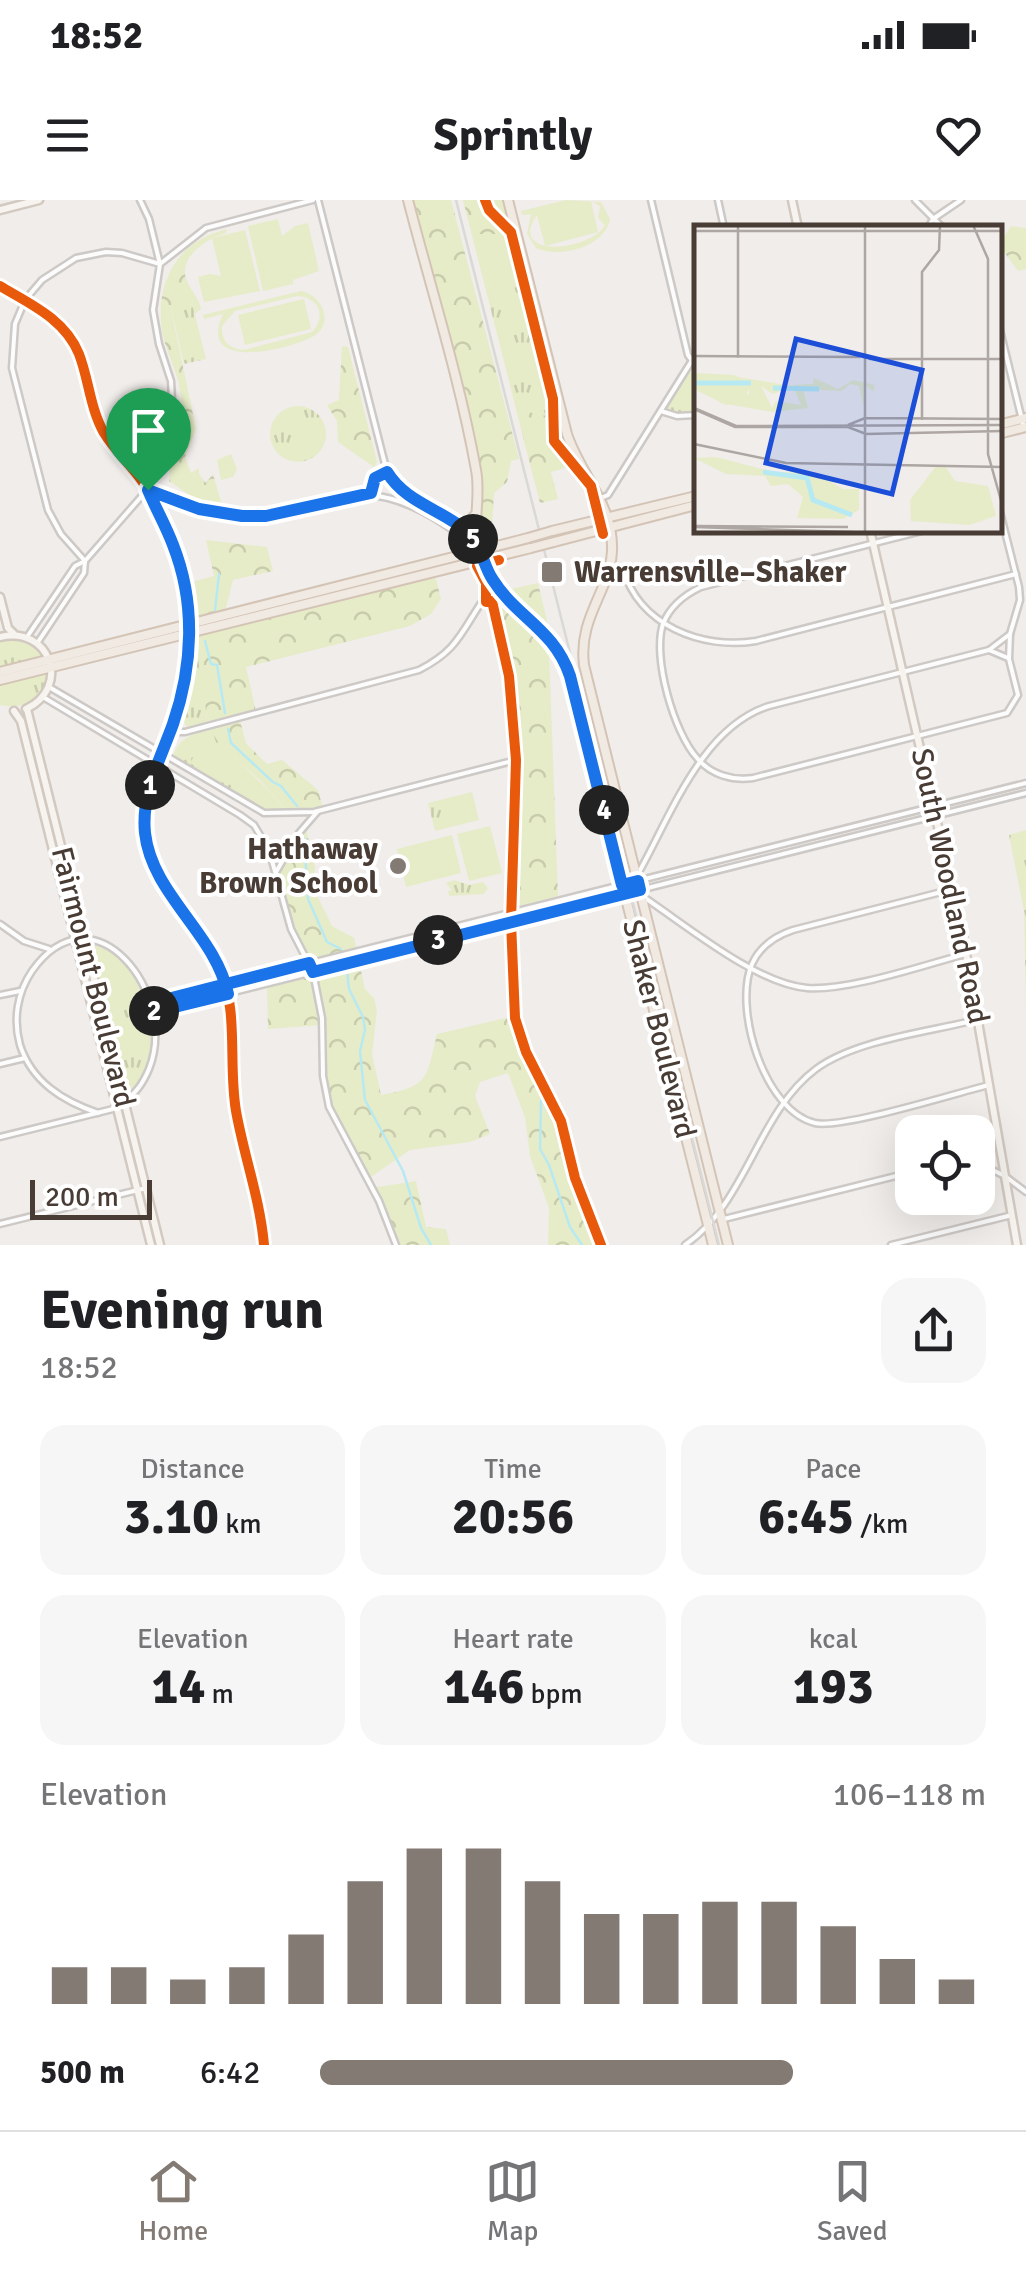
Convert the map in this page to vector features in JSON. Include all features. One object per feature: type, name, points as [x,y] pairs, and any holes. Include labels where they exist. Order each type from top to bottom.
[{"type":"main road","points":[[0,210],[39,200]]},
{"type":"main road","name":"Shaker Boulevard","points":[[408,200],[476,468],[475,515],[480,555],[492,580],[554,642],[565,661],[624,889],[717,1220],[728,1245]]},
{"type":"main road","name":"Shaker Boulevard","points":[[508,200],[569,439],[601,498],[608,523],[612,551],[586,626],[583,660],[717,1220],[713,1245]]},
{"type":"main road","points":[[792,200],[797,225]]},
{"type":"main road","points":[[1001,433],[1025,423]]},
{"type":"main road","points":[[480,555],[554,542],[694,497]]},
{"type":"main road","points":[[0,680],[480,555],[528,538],[694,505]]},
{"type":"main road","points":[[456,525],[467,524],[475,515]]},
{"type":"main road","name":"South Woodland Road","points":[[871,532],[967,954],[1017,1245]]},
{"type":"main road","points":[[0,597],[8,630],[15,635]]},
{"type":"main road","points":[[0,637],[27,637],[38,644],[50,664],[49,687],[43,697],[26,709]]},
{"type":"main road","points":[[0,672],[50,664]]},
{"type":"main road","name":"Fairmount Boulevard","points":[[151,1245],[141,1189],[124,1100],[79,939],[21,721],[10,710],[26,709],[79,939],[117,1108],[141,1189],[160,1245]]},
{"type":"street","points":[[27,637],[74,567],[85,562],[148,490],[168,448],[173,421],[171,380],[153,310],[160,264],[140,200]]},
{"type":"street","points":[[160,264],[206,228],[316,200],[387,472],[402,491],[470,534],[480,555]]},
{"type":"street","points":[[601,498],[608,495],[694,364],[651,200]]},
{"type":"street","points":[[718,200],[723,225]]},
{"type":"street","points":[[916,200],[940,225]]},
{"type":"street","points":[[930,225],[933,218],[961,200]]},
{"type":"street","points":[[38,644],[84,573],[85,562],[61,534],[48,510],[12,368],[12,339],[25,300],[42,280],[60,268],[90,254],[122,253],[160,264]]},
{"type":"street","points":[[0,286],[44,311],[71,338],[104,432],[148,490],[178,558],[190,628],[185,683],[145,811],[149,853],[162,880],[202,935],[226,984],[236,1112],[258,1199],[264,1245]]},
{"type":"street","points":[[1001,333],[1025,423]]},
{"type":"street","points":[[661,411],[694,416]]},
{"type":"street","points":[[371,493],[375,478],[387,472]]},
{"type":"street","points":[[148,490],[199,509],[242,516],[266,516],[371,493],[402,502],[480,555]]},
{"type":"street","points":[[919,532],[701,587],[677,602],[664,622],[660,647],[670,699],[684,738],[701,763],[722,776],[747,779],[1006,713],[1014,707],[1018,695],[1009,659],[1010,634],[1020,600],[1001,518]]},
{"type":"street","points":[[609,564],[623,568],[635,597],[664,622],[700,640],[734,644],[1016,574]]},
{"type":"street","points":[[170,732],[186,732],[419,670],[450,651],[462,638],[481,603],[508,598]]},
{"type":"street","points":[[492,601],[509,676],[516,760],[514,1018],[526,1052],[561,1120],[575,1178],[600,1245]]},
{"type":"street","points":[[639,886],[716,739],[757,710],[990,650],[1010,634]]},
{"type":"street","points":[[990,650],[1009,659]]},
{"type":"street","points":[[49,687],[260,812],[318,811],[516,760]]},
{"type":"street","points":[[43,697],[254,825],[276,872],[291,929],[313,972],[322,1018],[323,1076],[329,1107],[379,1201],[396,1245]]},
{"type":"street","points":[[154,1012],[512,922],[639,886],[661,875],[1026,783]]},
{"type":"street","points":[[152,1003],[512,912],[664,884],[1026,793]]},
{"type":"street","points":[[920,810],[922,819]]},
{"type":"street","points":[[276,872],[299,833],[318,811]]},
{"type":"street","points":[[254,825],[260,812]]},
{"type":"street","points":[[804,839],[806,848]]},
{"type":"street","points":[[661,875],[664,884]]},
{"type":"street","points":[[639,886],[751,968],[784,984],[816,988],[967,954]]},
{"type":"street","points":[[953,890],[788,932],[768,942],[751,968],[748,998],[754,1038],[768,1081],[784,1106],[804,1119],[826,1124],[990,1084]]},
{"type":"street","points":[[0,924],[21,939],[50,950]]},
{"type":"street","points":[[419,935],[421,944]]},
{"type":"street","points":[[98,1113],[52,1091],[25,1058],[17,1031],[20,991],[50,950],[79,939],[104,945],[126,960],[142,981],[152,1003],[156,1040],[150,1066],[134,1094],[124,1100]]},
{"type":"street","points":[[0,995],[20,991]]},
{"type":"street","points":[[685,1245],[717,1220],[784,1106],[804,1080],[837,1057],[978,1019]]},
{"type":"street","points":[[0,1064],[25,1058]]},
{"type":"street","points":[[0,1137],[117,1108]]},
{"type":"street","points":[[995,1171],[1026,1192]]},
{"type":"street","points":[[717,1220],[895,1176]]},
{"type":"street","points":[[0,1224],[141,1189]]},
{"type":"street","points":[[891,1245],[1012,1214]]},
{"type":"green space","points":[[412,200],[451,200],[519,459],[511,461],[507,482],[494,493],[492,525],[480,515],[481,468]]},
{"type":"green space","points":[[463,200],[508,200],[565,427],[580,464],[533,476]]},
{"type":"green space","points":[[463,200],[504,200],[496,234],[472,234]]},
{"type":"green space","points":[[566,200],[591,201],[598,232],[605,225],[598,218],[600,206],[592,201],[601,202],[610,219],[600,237],[591,243],[557,252],[536,248],[527,234],[531,214],[522,215],[521,211]],"holes":[[[537,215],[545,245],[532,239],[530,229]],[[598,232],[569,245],[547,246]]]},
{"type":"green space","points":[[278,219],[282,236],[295,226],[308,223],[319,271],[293,280],[293,284],[263,291],[248,226]]},
{"type":"green space","points":[[1011,226],[1026,228],[1026,269],[1018,271],[1001,242]]},
{"type":"green space","points":[[227,229],[197,249],[187,263],[186,279],[201,309],[195,314],[192,303],[171,309],[196,429],[185,457],[191,473],[199,468],[206,483],[213,474],[222,505],[218,506],[197,500],[169,481],[181,396],[161,317],[165,283],[172,268],[194,244]]},
{"type":"green space","points":[[245,230],[260,291],[204,302],[198,277],[221,276],[212,238]]},
{"type":"green space","points":[[508,235],[521,286],[490,294],[477,243]]},
{"type":"green space","points":[[301,291],[315,298],[325,318],[312,337],[284,347],[248,352],[233,350],[222,344],[218,332],[223,314],[204,319],[203,315]],"holes":[[[305,297],[320,314],[312,332],[244,350],[225,340],[222,326],[235,311]]]},
{"type":"green space","points":[[304,299],[311,329],[245,345],[238,315]]},
{"type":"green space","points":[[192,303],[206,359],[184,364],[171,308]]},
{"type":"green space","points":[[342,346],[348,347],[377,462],[374,467],[338,442],[337,421],[327,405],[339,400]]},
{"type":"green space","points":[[694,372],[694,413],[671,412],[667,406],[686,374]]},
{"type":"green space","points":[[515,405],[534,414],[554,417],[555,444],[575,465],[551,472],[558,499],[540,503]]},
{"type":"green space","points":[[298,406],[318,414],[326,434],[318,454],[298,462],[278,454],[270,434],[278,414]]},
{"type":"green space","points":[[231,454],[237,469],[233,477],[221,480],[217,460]]},
{"type":"green space","points":[[206,540],[267,547],[273,571],[233,580],[222,623],[434,571],[441,599],[431,614],[410,626],[246,667],[256,712],[239,717],[246,743],[267,764],[282,760],[318,790],[323,809],[305,825],[315,867],[313,887],[332,926],[354,938],[365,989],[374,998],[377,1011],[372,1054],[381,1095],[409,1088],[423,1078],[437,1034],[514,1016],[519,1035],[561,1121],[568,1154],[600,1245],[548,1245],[549,1208],[530,1156],[525,1117],[508,1073],[480,1082],[475,1096],[490,1134],[470,1142],[410,1150],[368,1179],[329,1107],[323,1077],[322,1025],[268,1029],[267,983],[313,971],[296,939],[276,877],[309,817],[286,810],[261,781],[221,746],[207,725],[203,675],[197,645],[190,633],[184,584],[214,576]]},
{"type":"green space","points":[[538,583],[548,625],[558,896],[519,906],[522,810],[516,676],[493,593]]},
{"type":"green space","points":[[12,639],[30,644],[43,657],[0,670],[0,642]]},
{"type":"green space","points":[[195,641],[204,675],[207,723],[188,728],[179,715]]},
{"type":"green space","points":[[47,673],[42,690],[32,701],[17,706],[0,705],[0,683]]},
{"type":"green space","points":[[209,727],[286,811],[260,808],[173,758],[181,742]]},
{"type":"green space","points":[[202,743],[231,761],[220,781],[190,763]]},
{"type":"green space","points":[[472,792],[479,820],[435,831],[428,803]]},
{"type":"green space","points":[[490,826],[502,873],[469,881],[457,834]]},
{"type":"green space","points":[[1026,830],[1026,1005],[1024,911],[1009,835]]},
{"type":"green space","points":[[452,835],[461,873],[406,887],[397,849]]},
{"type":"green space","points":[[454,880],[469,885],[483,882],[488,888],[484,894],[449,896],[448,891],[452,890],[446,883]]},
{"type":"green space","points":[[87,939],[126,965],[150,1011],[152,1047],[148,1064],[129,1093],[126,1091]]},
{"type":"green space","points":[[416,1181],[426,1227],[446,1229],[450,1245],[396,1245],[372,1188]]},
{"type":"waterway","points":[[215,610],[219,574]]},
{"type":"waterway","points":[[205,641],[211,664],[217,665],[225,713]]},
{"type":"waterway","points":[[228,729],[231,743],[281,786],[297,806]]},
{"type":"waterway","points":[[304,838],[308,899],[327,942],[341,949]]},
{"type":"waterway","points":[[347,971],[349,989],[365,1030],[360,1051],[365,1100],[403,1171],[421,1228],[431,1245]]},
{"type":"waterway","points":[[541,1101],[540,1149],[570,1227],[582,1245]]},
{"type":"tram line","points":[[456,200],[719,1245]]},
{"type":"cycle path","points":[[485,200],[489,210],[511,232],[553,399],[554,441],[591,486],[603,534]]},
{"type":"cycle path","points":[[0,286],[46,314],[73,342],[99,423],[155,502],[182,571],[189,620],[188,669],[152,778],[145,822],[147,845],[161,878],[203,937],[226,985],[236,1111],[264,1245]]},
{"type":"cycle path","points":[[499,560],[477,566],[486,583],[486,602],[492,601],[509,676],[516,760],[511,922],[515,1018],[526,1052],[561,1121],[575,1178],[601,1245]]},
{"type":"place","name":"Warrensville–Shaker","points":[[552,572]]},
{"type":"place","name":"Hathaway Brown School","points":[[398,866]]},
{"type":"route","points":[[148,490],[178,558],[188,601],[190,640],[184,690],[148,794],[146,841],[159,875],[219,964],[226,984],[228,994],[154,1012],[152,1003],[226,984],[309,963],[313,972],[640,890],[638,881],[622,885],[562,655],[549,636],[496,585],[467,532],[404,493],[387,472],[378,474],[371,493],[266,516],[217,514],[148,490]]}]
